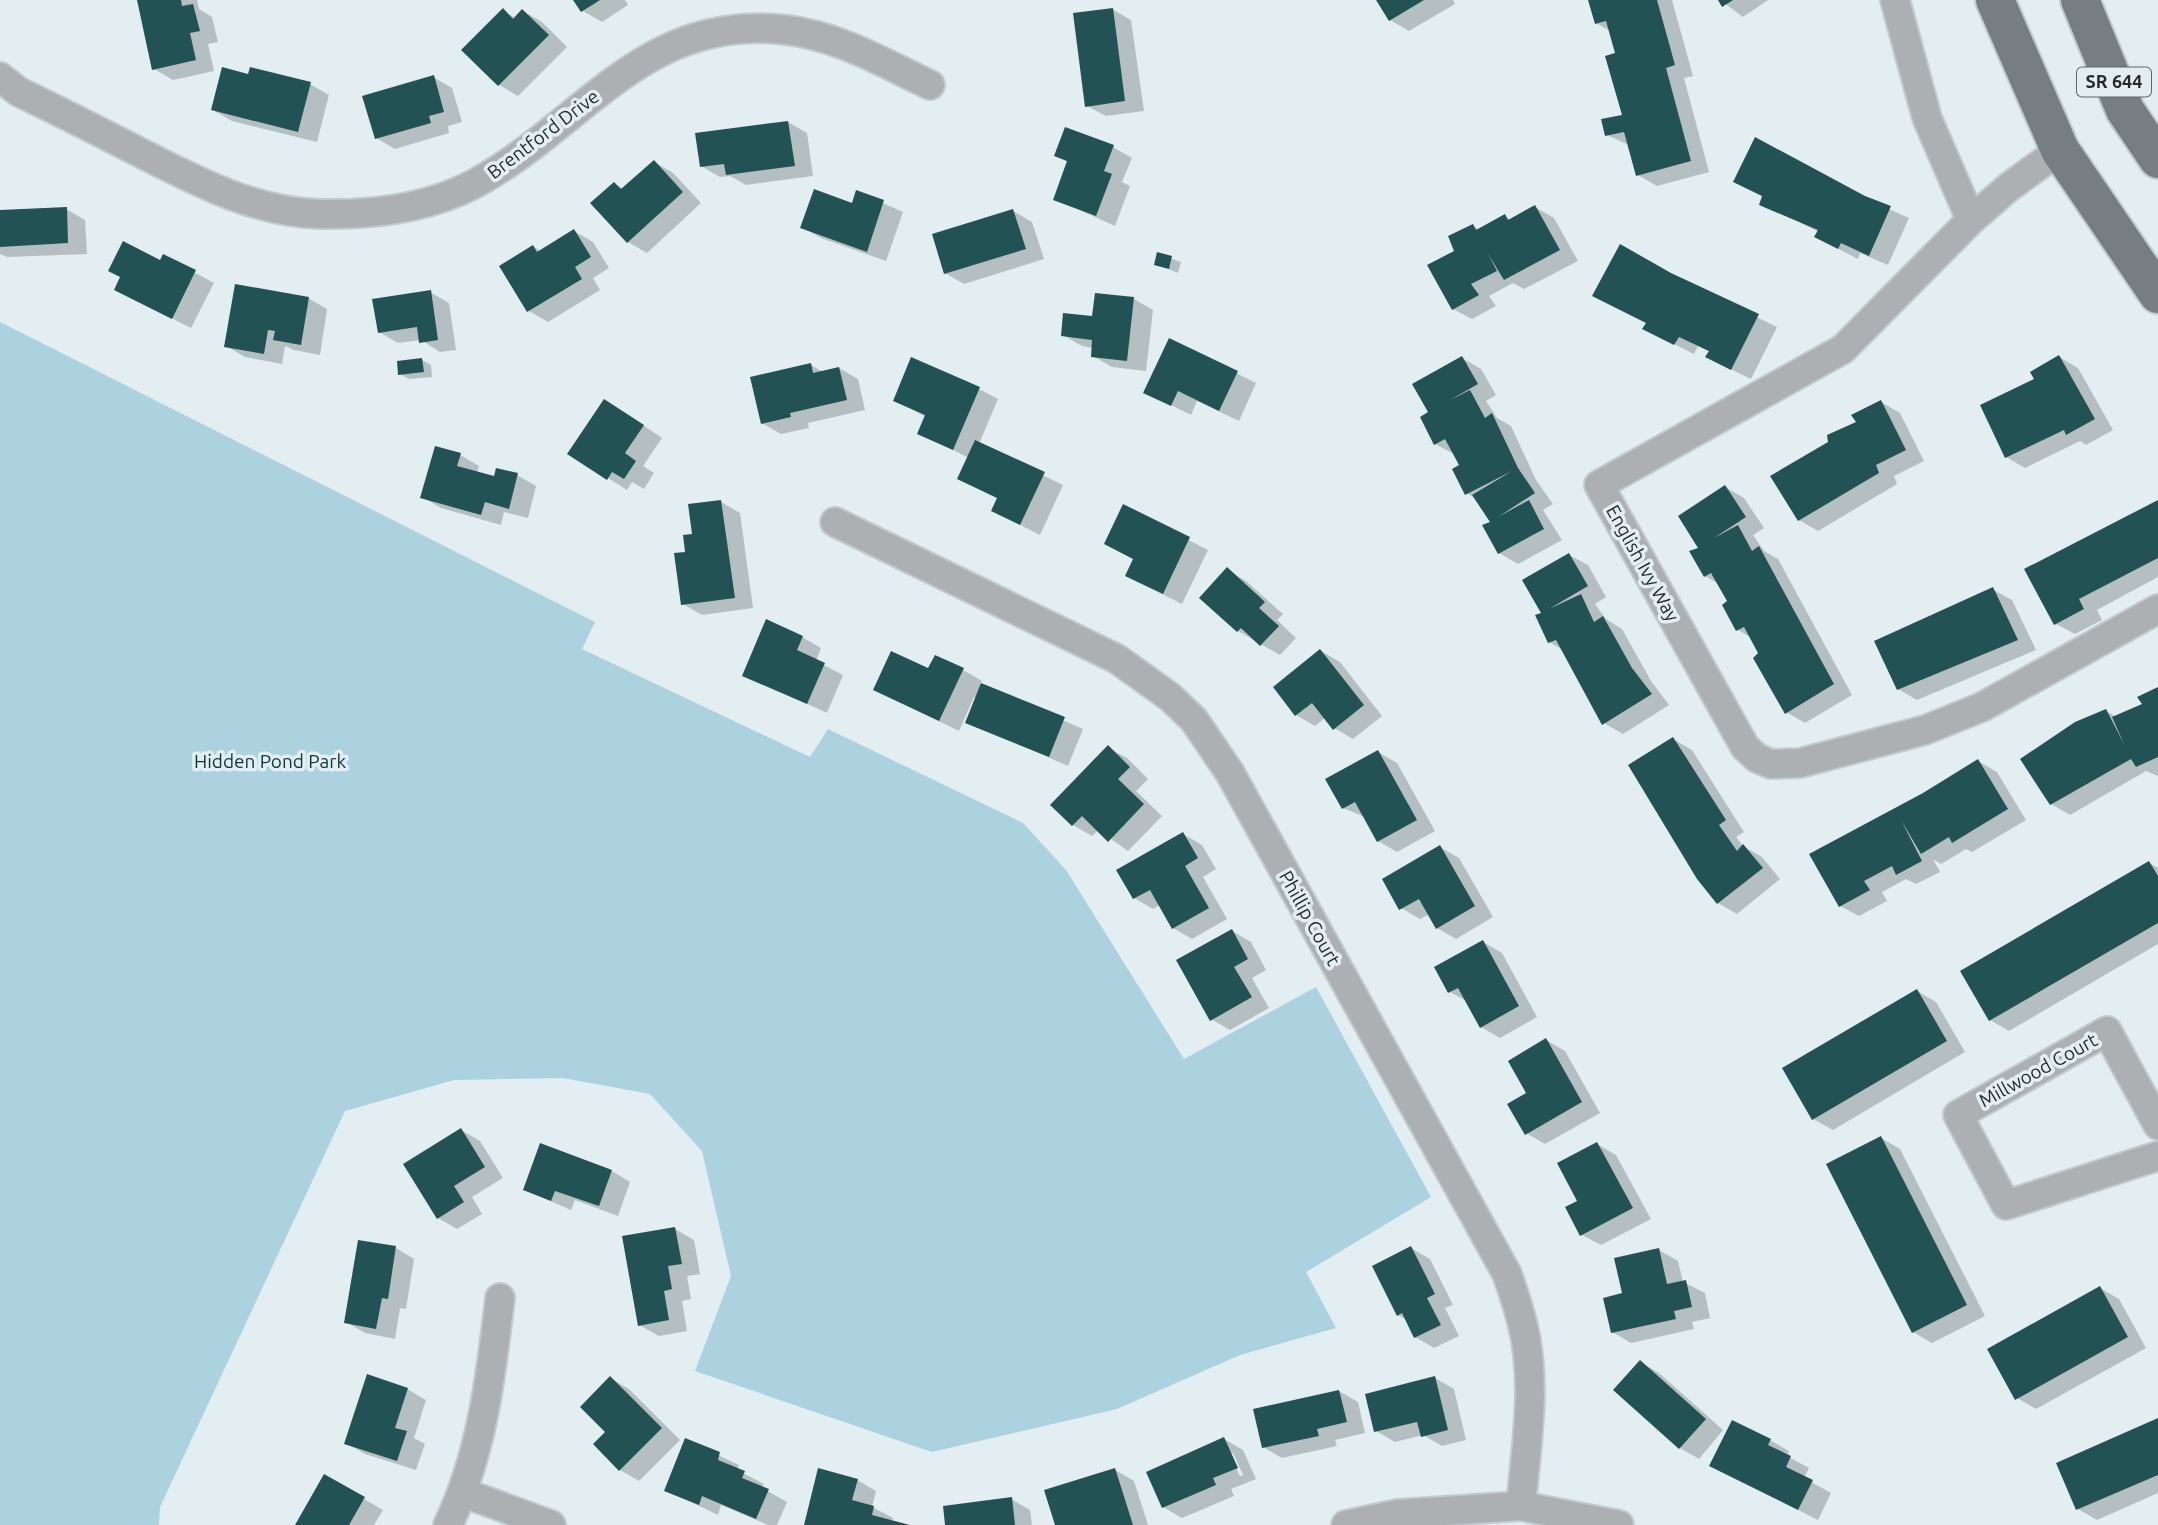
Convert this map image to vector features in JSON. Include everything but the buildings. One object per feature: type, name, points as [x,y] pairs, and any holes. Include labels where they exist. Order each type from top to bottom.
[{"type":"main road","points":[[1995,0],[2060,150],[2158,294]]},
{"type":"main road","name":"SR 644","points":[[2080,0],[2125,110],[2158,159]]},
{"type":"street","points":[[1895,0],[1927,118],[1971,220]]},
{"type":"street","name":"Brentford Drive","points":[[0,78],[19,92],[202,184],[247,203],[318,214],[357,213],[421,204],[473,185],[503,167],[639,63],[672,46],[714,33],[768,29],[814,36],[855,48],[930,85]]},
{"type":"street","name":"English Ivy Way","points":[[2060,150],[2009,187],[1971,220],[1843,349],[1600,485],[1745,747],[1757,758],[1771,764],[1800,763],[1925,730],[1982,707],[2158,609]]},
{"type":"street","name":"Phillip Court","points":[[835,522],[1117,659],[1170,696],[1201,731],[1230,773],[1507,1274],[1524,1327],[1529,1369],[1529,1410],[1521,1506]]},
{"type":"street","name":"Millwood Court","points":[[2158,1125],[2107,1031],[1958,1115],[2006,1205],[2158,1156]]},
{"type":"street","points":[[448,1525],[464,1493],[489,1392],[500,1298]]},
{"type":"street","points":[[464,1493],[551,1525]]},
{"type":"street","points":[[1346,1525],[1398,1514],[1521,1506],[1619,1525]]},
{"type":"green space","name":"Hidden Pond Park","points":[[0,322],[595,622],[582,649],[810,757],[828,729],[1023,823],[1066,870],[1184,1059],[1316,987],[1431,1197],[1306,1272],[1336,1328],[1240,1355],[1117,1409],[932,1452],[695,1371],[731,1276],[702,1151],[650,1094],[563,1078],[454,1080],[345,1111],[160,1507],[159,1525],[0,1525]]}]
